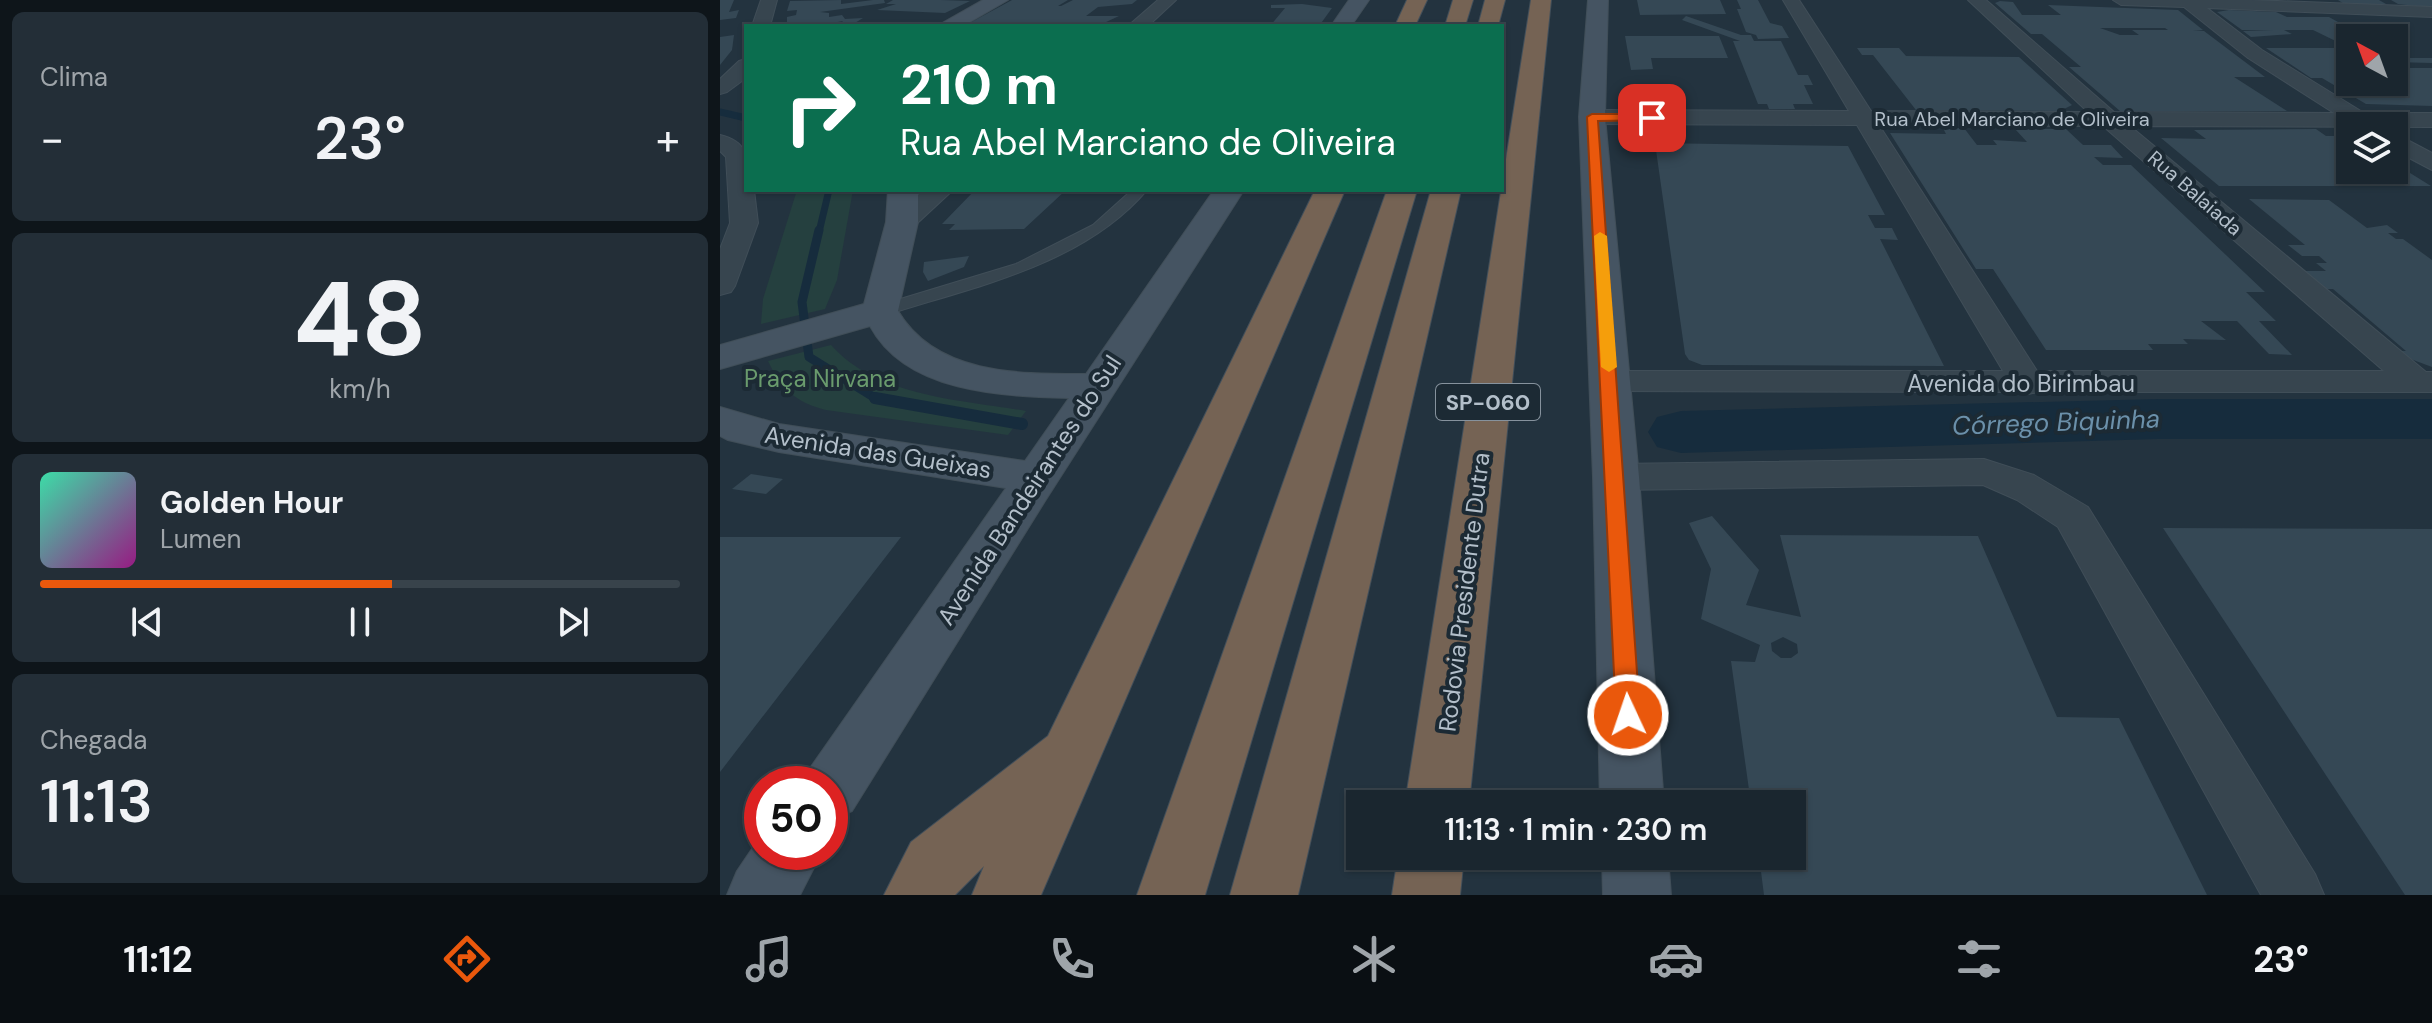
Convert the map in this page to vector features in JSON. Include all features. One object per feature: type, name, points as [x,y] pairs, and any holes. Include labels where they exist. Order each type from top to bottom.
[{"type":"highway","points":[[1406,24],[1417,0]]},
{"type":"highway","points":[[1456,24],[1463,0]]},
{"type":"highway","points":[[1489,24],[1495,0]]},
{"type":"highway","name":"Rodovia Presidente Dutra","points":[[1439,790],[1541,0]]},
{"type":"highway","points":[[1006,895],[1329,192]]},
{"type":"highway","points":[[1171,895],[1401,192]]},
{"type":"highway","points":[[1264,895],[1445,192]]},
{"type":"highway","points":[[918,895],[935,865],[1075,748]]},
{"type":"highway","points":[[1426,895],[1429,870]]},
{"type":"street","points":[[762,24],[769,0]]},
{"type":"street","points":[[951,24],[998,0]]},
{"type":"street","points":[[1139,24],[1168,0]]},
{"type":"street","points":[[1342,24],[1359,0]]},
{"type":"street","points":[[1598,0],[1592,117],[1616,477],[1631,790]]},
{"type":"street","points":[[1791,0],[2028,384]]},
{"type":"street","name":"Rua Balaiada","points":[[1976,0],[2110,120],[2424,382]]},
{"type":"street","points":[[2121,0],[2432,12]]},
{"type":"street","points":[[2186,1],[2255,54],[2347,112]]},
{"type":"street","points":[[2363,9],[2395,24]]},
{"type":"street","points":[[720,88],[744,67]]},
{"type":"street","points":[[720,99],[744,99]]},
{"type":"street","name":"Rua Abel Marciano de Oliveira","points":[[1592,117],[2336,123]]},
{"type":"street","name":"Rua Abel Marciano de Oliveira","points":[[2408,121],[2432,120]]},
{"type":"street","points":[[720,142],[732,148],[738,157],[744,223],[720,286]]},
{"type":"street","points":[[2408,148],[2432,163]]},
{"type":"street","points":[[863,316],[902,206],[935,192]]},
{"type":"street","name":"Avenida Bandeirantes do Sul","points":[[847,766],[1228,192]]},
{"type":"street","points":[[720,357],[863,316],[885,325],[914,354],[940,368],[1020,384],[1096,386]]},
{"type":"street","name":"Avenida do Birimbau","points":[[1610,381],[2028,384],[2424,382]]},
{"type":"street","name":"Avenida das Gueixas","points":[[720,420],[743,430],[779,438],[1038,478]]},
{"type":"street","points":[[1616,477],[1984,472],[2016,480],[2044,496],[2073,517],[2294,895]]},
{"type":"street","points":[[761,895],[777,870]]},
{"type":"street","points":[[1636,870],[1637,895]]},
{"type":"lane","points":[[863,316],[1021,267],[1098,228],[1138,192]]},
{"type":"green space","name":"Praça Nirvana","points":[[796,192],[853,192],[837,280],[825,309],[761,324],[763,299]]},
{"type":"green space","name":"Praça Nirvana","points":[[831,345],[872,376],[896,386],[948,399],[1026,411],[1008,435],[826,410],[790,393],[768,361]]},
{"type":"building","points":[[720,0],[734,0],[729,12],[739,10],[736,18],[720,20]]},
{"type":"building","points":[[841,0],[841,4],[884,0],[885,3],[820,12],[829,13],[829,17],[863,18],[853,24],[840,24],[843,21],[787,24],[787,17],[796,15],[797,10],[787,11],[790,1]]},
{"type":"building","points":[[893,0],[970,1],[945,13],[877,10],[896,4],[886,4]]},
{"type":"building","points":[[1012,0],[1068,0],[1058,6],[1061,6],[1073,0],[1137,0],[1132,4],[1098,7],[1086,16],[1119,16],[1104,23],[968,24]]},
{"type":"building","points":[[1637,0],[1720,0],[1726,14],[1640,15]]},
{"type":"building","points":[[1737,0],[1758,0],[1770,23],[1782,26],[1789,38],[1758,39],[1756,35],[1746,32],[1737,9],[1741,9]]},
{"type":"building","points":[[2338,0],[2379,0],[2386,4],[2346,5]]},
{"type":"building","points":[[2391,0],[2432,0],[2432,8],[2398,4]]},
{"type":"building","points":[[2013,2],[2022,15],[2061,15],[2048,5],[2178,10],[2203,30],[2193,30],[2204,31],[2265,77],[2234,77],[2287,111],[2120,111],[2069,67],[2081,67],[2042,34],[2031,34],[1995,3]],"holes":[[[2100,28],[2168,30],[2132,30],[2139,35],[2120,35]]]},
{"type":"building","points":[[1302,4],[1332,8],[1320,24],[1272,24],[1285,8],[1271,8],[1271,5]]},
{"type":"building","points":[[2217,12],[2276,12],[2287,17],[2329,17],[2338,22],[2356,24],[2336,24],[2336,41],[2313,30],[2284,30],[2292,34],[2251,37],[2243,31],[2273,30],[2242,30]]},
{"type":"building","points":[[1686,16],[1741,35],[1751,35],[1754,41],[1781,41],[1798,75],[1808,75],[1813,85],[1804,85],[1813,104],[1793,104],[1795,109],[1769,109],[1767,104],[1758,104],[1733,41],[1740,41],[1682,20]]},
{"type":"building","points":[[734,35],[732,50],[720,65],[720,37]]},
{"type":"building","points":[[1625,36],[1719,36],[1728,58],[1651,58],[1653,69],[1631,70]]},
{"type":"building","points":[[1857,48],[1899,48],[1906,56],[2019,57],[2072,105],[2060,111],[1916,110],[1873,55],[1862,55]]},
{"type":"building","points":[[2266,48],[2336,48],[2336,86],[2322,78],[2311,78]]},
{"type":"building","points":[[2408,58],[2432,58],[2432,63],[2408,62]]},
{"type":"building","points":[[2408,68],[2432,68],[2432,106],[2366,104],[2352,96],[2408,96]]},
{"type":"building","points":[[1943,128],[1964,128],[1977,145],[1997,145],[1993,140],[2027,142],[2015,129],[2066,129],[2083,145],[2111,145],[2123,158],[2094,157],[2103,165],[2131,165],[2265,292],[2246,292],[2276,321],[2259,321],[2292,355],[2269,354],[2237,321],[2201,321],[2226,340],[2183,339],[2188,344],[2148,344],[2153,350],[2046,350],[1993,269],[1976,269],[1890,133],[1946,134]]},
{"type":"building","points":[[2316,129],[2326,136],[2336,136],[2336,184],[2408,184],[2408,172],[2431,186],[2219,186],[2161,138],[2206,139],[2194,130]]},
{"type":"building","points":[[1655,143],[1848,146],[1885,215],[1868,215],[1875,228],[1892,228],[1898,240],[1880,239],[1944,366],[1702,365],[1689,360],[1685,354]]},
{"type":"building","points":[[973,192],[1064,192],[1024,229],[949,230],[955,224],[942,224]]},
{"type":"building","points":[[2249,199],[2329,200],[2367,228],[2387,225],[2398,233],[2388,233],[2396,239],[2403,239],[2432,260],[2432,367],[2408,358],[2399,351],[2406,351],[2333,289],[2327,289],[2305,271],[2326,271],[2316,263],[2327,263],[2319,256],[2302,256],[2288,245],[2305,245]]},
{"type":"building","points":[[969,256],[964,267],[928,281],[923,272],[924,262]]},
{"type":"building","points":[[751,474],[783,479],[766,494],[732,489]]},
{"type":"building","points":[[1712,516],[1759,570],[1746,605],[1801,617],[1780,535],[1978,536],[2057,717],[2119,718],[2207,895],[1764,895],[1761,870],[1806,870],[1806,790],[1749,790],[1731,661],[1755,662],[1760,645],[1701,619],[1711,569],[1689,523]],"holes":[[[1783,637],[1797,644],[1798,653],[1791,658],[1781,658],[1772,651],[1771,643]]]},
{"type":"building","points":[[2163,528],[2432,529],[2432,895],[2405,895]]},
{"type":"building","points":[[720,537],[901,537],[720,772]]},
{"type":"waterway","name":"Córrego Biquinha","points":[[720,112],[744,118]]},
{"type":"waterway","name":"Córrego Biquinha","points":[[819,232],[829,192]]},
{"type":"waterway","name":"Córrego Biquinha","points":[[819,230],[802,302],[809,357],[875,398]]},
{"type":"waterway","name":"Córrego Biquinha","points":[[875,398],[1022,424]]},
{"type":"waterway","name":"Córrego Biquinha","points":[[875,398],[886,400]]},
{"type":"waterway","name":"Córrego Biquinha","points":[[1681,432],[2158,419],[2432,419]]},
{"type":"slow traffic","points":[[1600,236],[1609,367]]},
{"type":"route","points":[[1628,715],[1592,117],[1652,118]]}]
